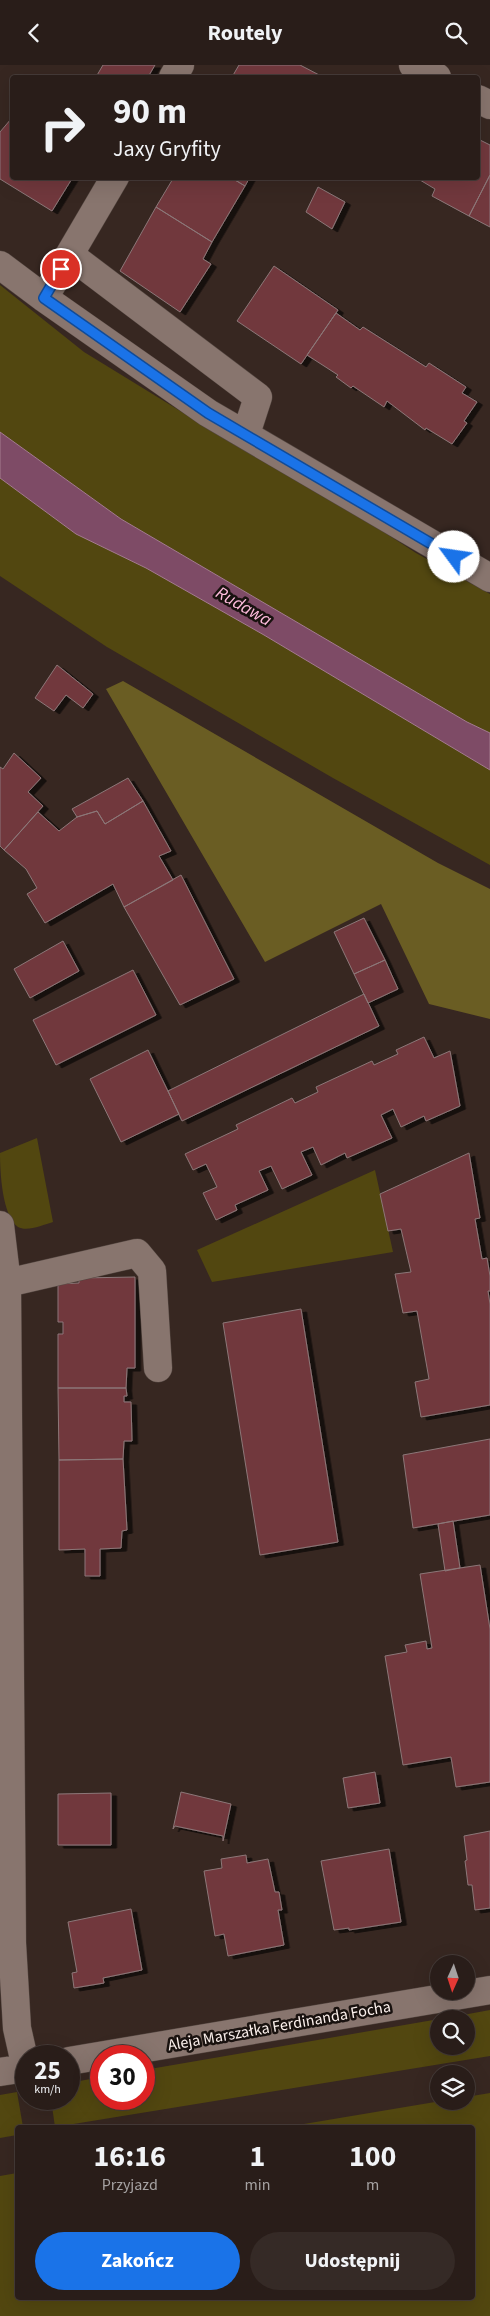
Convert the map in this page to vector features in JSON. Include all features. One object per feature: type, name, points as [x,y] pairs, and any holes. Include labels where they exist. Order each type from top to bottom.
[{"type":"street","points":[[414,65],[433,75]]},
{"type":"street","points":[[44,298],[113,180]]},
{"type":"street","points":[[70,255],[258,397],[246,434]]},
{"type":"street","points":[[0,265],[208,413],[490,578]]},
{"type":"street","points":[[0,1225],[7,1283],[5,1599],[12,1943],[17,2028],[21,2045]]},
{"type":"street","points":[[7,1283],[137,1253],[152,1271],[158,1368]]},
{"type":"street","name":"Aleja Marszałka Ferdinanda Focha","points":[[80,2059],[490,1990]]},
{"type":"street","points":[[0,2072],[15,2070]]},
{"type":"shaded area","points":[[0,285],[84,352],[190,417],[321,491],[416,553],[490,594],[490,733],[467,722],[121,519],[0,432]]},
{"type":"shaded area","points":[[0,478],[76,534],[146,568],[264,635],[490,770],[490,865],[333,778],[107,647],[0,576]]},
{"type":"shaded area","points":[[123,681],[438,863],[490,889],[490,1019],[429,1004],[381,904],[265,962],[106,689]]},
{"type":"shaded area","points":[[37,1138],[53,1222],[26,1229],[18,1227],[8,1213],[1,1181],[0,1153]]},
{"type":"shaded area","points":[[375,1170],[393,1252],[212,1282],[197,1250]]},
{"type":"shaded area","points":[[490,2010],[490,2056],[67,2125],[55,2125],[53,2110],[80,2110],[80,2081],[90,2079],[90,2110],[155,2110],[155,2068],[430,2021],[430,2055],[475,2055],[475,2013]]},
{"type":"shaded area","points":[[15,2092],[15,2110],[20,2110],[23,2125],[15,2125],[15,2135],[0,2138],[0,2095]]},
{"type":"shaded area","points":[[490,2093],[490,2316],[0,2316],[0,2176],[15,2173],[15,2300],[475,2300],[475,2125],[298,2125],[430,2103],[430,2110],[475,2110],[475,2096]]},
{"type":"water","name":"Rudawa","points":[[0,432],[121,519],[467,722],[490,733],[490,770],[264,635],[146,568],[76,534],[0,478]]},
{"type":"building","points":[[103,65],[155,65],[149,75],[97,75]]},
{"type":"building","points":[[239,65],[300,65],[319,75],[233,75]]},
{"type":"building","points":[[10,120],[10,180],[71,180],[52,211],[0,179],[0,132]]},
{"type":"building","points":[[480,140],[490,145],[490,175],[469,216],[432,196],[435,189],[420,180],[480,180]]},
{"type":"building","points":[[490,175],[490,227],[469,216]]},
{"type":"building","points":[[172,180],[235,180],[245,186],[212,242],[156,207]]},
{"type":"building","points":[[235,180],[248,180],[245,186]]},
{"type":"building","points":[[318,187],[345,202],[332,229],[306,212]]},
{"type":"building","points":[[156,207],[212,242],[203,259],[211,264],[180,312],[120,271]]},
{"type":"building","points":[[274,266],[338,310],[301,364],[237,321]]},
{"type":"building","points":[[336,313],[360,330],[363,327],[426,367],[429,363],[466,387],[462,393],[477,402],[464,421],[467,423],[452,444],[426,428],[425,430],[387,401],[384,407],[353,386],[351,388],[336,377],[338,375],[307,355]]},
{"type":"building","points":[[57,665],[93,694],[83,708],[66,695],[54,711],[35,698]]},
{"type":"building","points":[[14,753],[41,778],[28,792],[43,806],[4,850],[0,846],[0,767],[3,769]]},
{"type":"building","points":[[128,778],[143,801],[105,824],[97,811],[77,817],[72,809]]},
{"type":"building","points":[[143,801],[171,851],[159,856],[173,880],[124,907],[113,884],[45,923],[27,894],[37,888],[26,869],[4,850],[38,812],[59,831],[77,817],[97,811],[105,824]]},
{"type":"building","points":[[181,875],[234,979],[180,1005],[124,907]]},
{"type":"building","points":[[364,918],[385,960],[354,974],[334,932]]},
{"type":"building","points":[[63,941],[79,971],[30,998],[14,969]]},
{"type":"building","points":[[385,960],[398,989],[368,1003],[354,974]]},
{"type":"building","points":[[133,970],[156,1015],[56,1065],[33,1020]]},
{"type":"building","points":[[364,994],[379,1026],[182,1121],[168,1091]]},
{"type":"building","points":[[424,1037],[434,1058],[450,1051],[460,1106],[426,1121],[424,1116],[401,1127],[393,1109],[381,1115],[392,1138],[347,1158],[345,1153],[321,1165],[313,1147],[301,1152],[312,1175],[282,1189],[271,1166],[259,1171],[268,1190],[235,1205],[237,1210],[216,1220],[203,1193],[217,1187],[206,1164],[193,1170],[185,1154],[238,1129],[236,1125],[292,1098],[295,1103],[318,1092],[316,1087],[372,1061],[374,1065],[398,1054],[396,1050]]},
{"type":"building","points":[[148,1050],[179,1114],[121,1142],[90,1079]]},
{"type":"building","points":[[469,1153],[480,1218],[475,1219],[482,1259],[487,1258],[490,1276],[490,1291],[488,1291],[490,1304],[490,1405],[421,1417],[415,1382],[429,1379],[417,1311],[403,1313],[395,1274],[411,1272],[401,1229],[388,1231],[380,1194]]},
{"type":"building","points":[[135,1277],[135,1368],[127,1368],[126,1388],[58,1388],[58,1334],[63,1334],[63,1322],[58,1322],[58,1284],[79,1283],[79,1278]]},
{"type":"building","points":[[301,1309],[338,1542],[260,1555],[223,1323]]},
{"type":"building","points":[[58,1388],[126,1388],[127,1396],[124,1396],[124,1402],[131,1402],[132,1441],[124,1441],[123,1459],[59,1460]]},
{"type":"building","points":[[490,1439],[490,1515],[413,1528],[403,1455]]},
{"type":"building","points":[[123,1459],[127,1530],[122,1531],[121,1548],[100,1549],[100,1576],[85,1576],[85,1549],[59,1550],[59,1460]]},
{"type":"building","points":[[453,1521],[460,1568],[445,1571],[438,1524]]},
{"type":"building","points":[[480,1565],[490,1629],[490,1782],[456,1787],[451,1757],[403,1765],[385,1656],[407,1652],[405,1645],[426,1641],[427,1649],[432,1648],[420,1574]]},
{"type":"building","points":[[375,1772],[380,1803],[348,1808],[343,1778]]},
{"type":"building","points":[[181,1792],[231,1804],[223,1841],[223,1836],[175,1826],[173,1829]]},
{"type":"building","points":[[111,1793],[111,1845],[58,1845],[58,1794]]},
{"type":"building","points":[[490,1831],[490,1908],[475,1910],[472,1885],[468,1885],[464,1836]]},
{"type":"building","points":[[389,1849],[401,1922],[349,1930],[349,1928],[334,1930],[321,1861]]},
{"type":"building","points":[[246,1855],[247,1863],[268,1859],[275,1892],[279,1892],[282,1910],[278,1910],[284,1945],[228,1956],[224,1934],[215,1936],[204,1871],[222,1868],[221,1859]]},
{"type":"building","points":[[131,1909],[142,1970],[103,1978],[104,1983],[74,1988],[72,1973],[77,1972],[68,1922]]},
{"type":"route","points":[[61,269],[44,298],[208,413],[454,557]]}]
